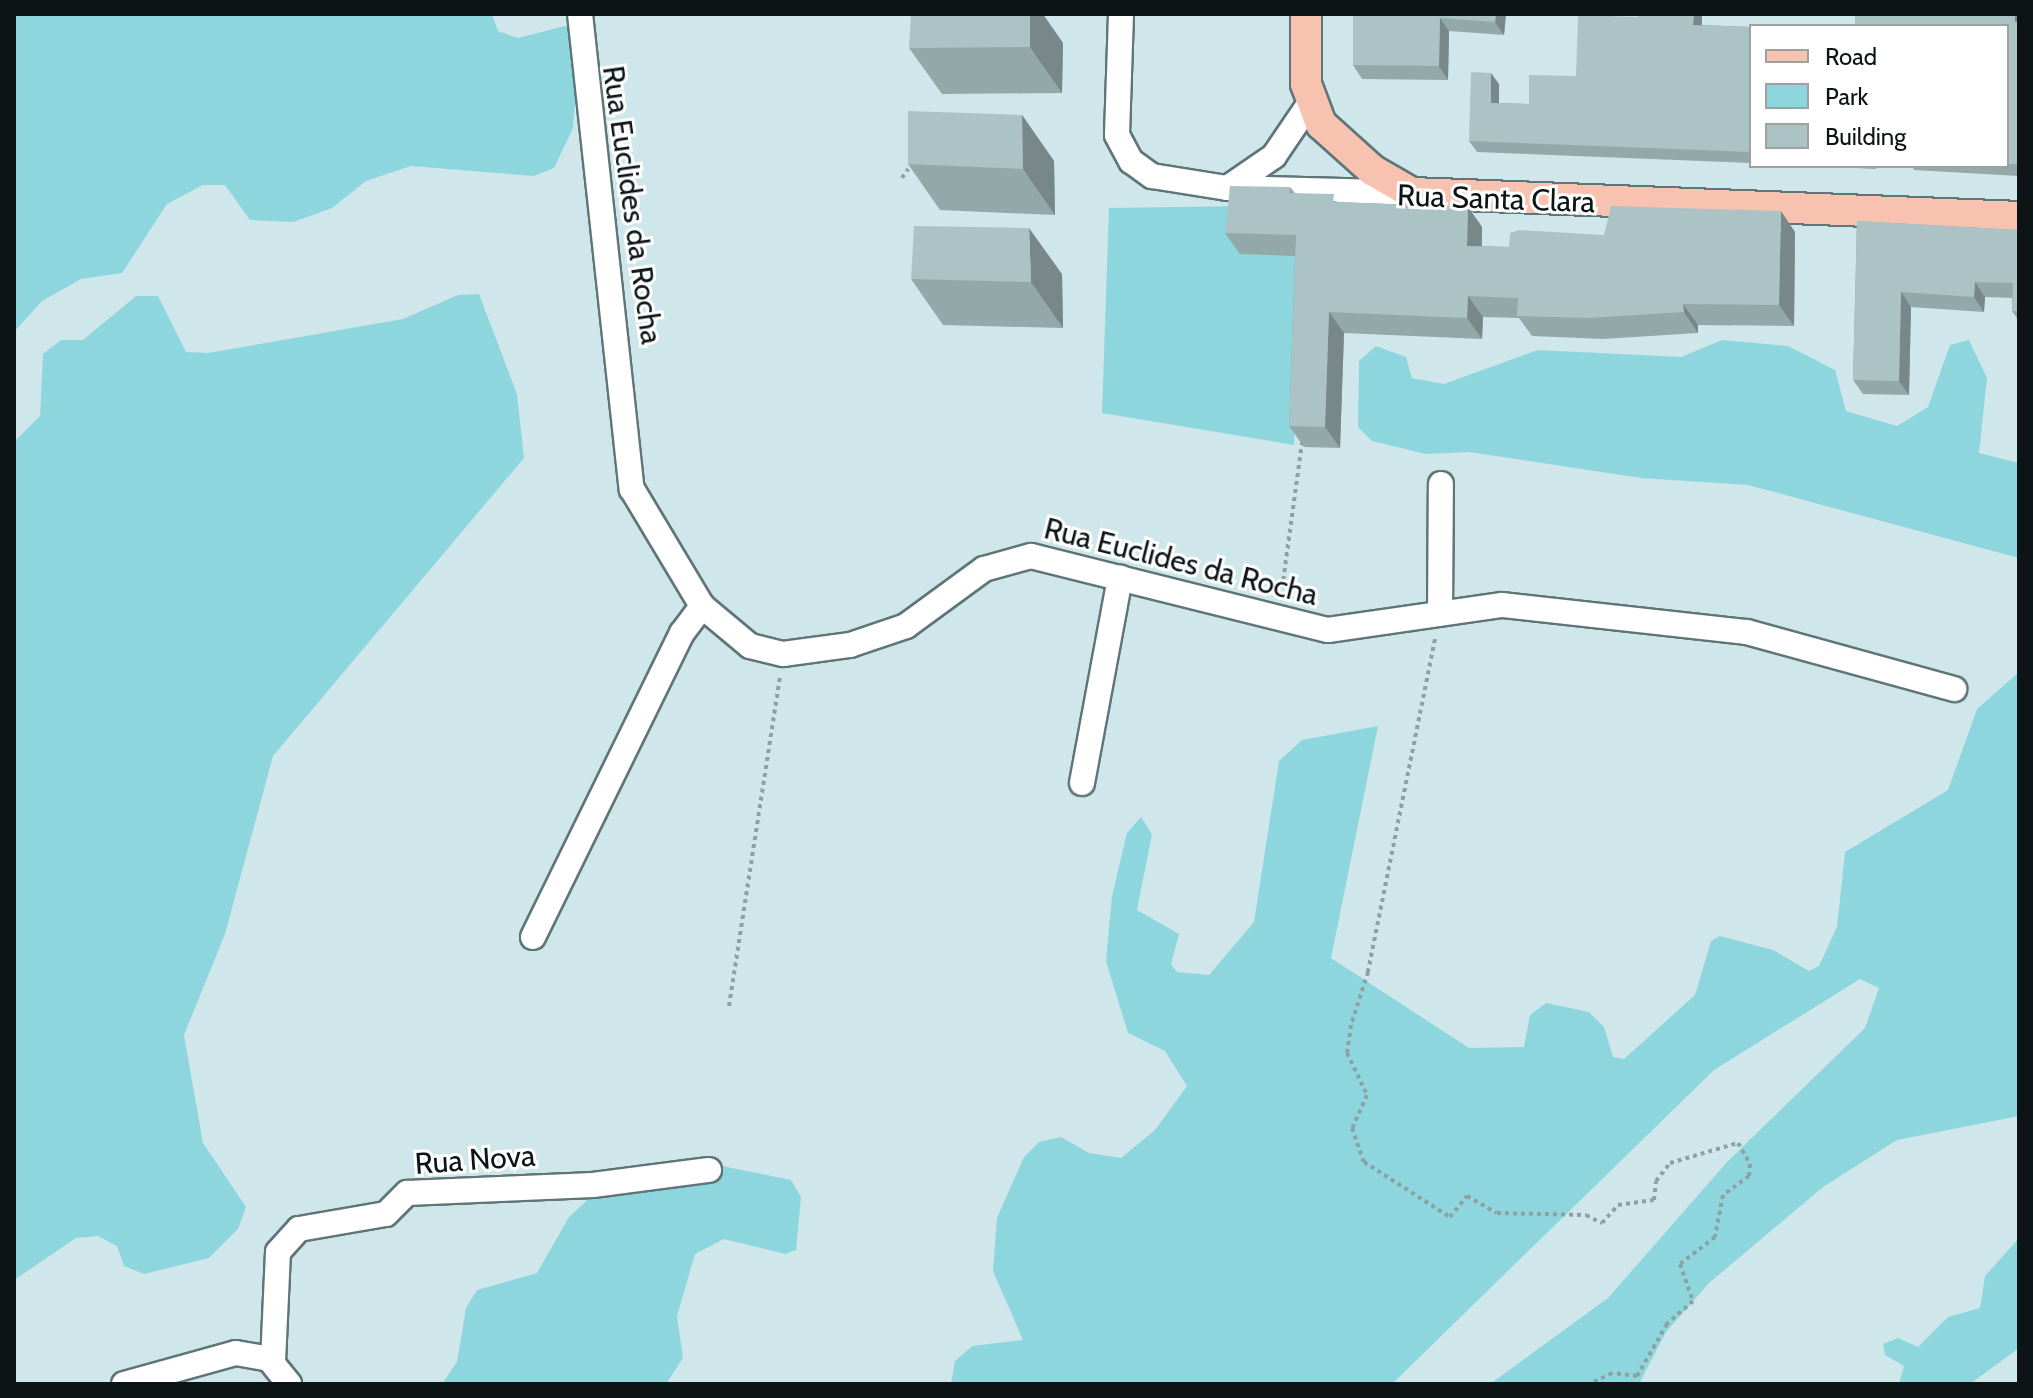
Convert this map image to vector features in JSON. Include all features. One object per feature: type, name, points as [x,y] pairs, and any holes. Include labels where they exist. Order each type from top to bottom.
[{"type":"main road","points":[[1306,14],[1310,103],[1354,156],[1412,193]]},
{"type":"main road","name":"Rua Santa Clara","points":[[1412,193],[2019,217]]},
{"type":"street","name":"Rua Euclides da Rocha","points":[[580,14],[632,489],[702,606],[729,634],[783,654],[850,645],[906,626],[984,569],[1011,558],[1031,556],[1277,618],[1352,631],[1440,613],[1502,605],[1719,627],[1954,689]]},
{"type":"street","name":"Rua Santa Clara","points":[[1121,14],[1115,120],[1121,148],[1152,176],[1227,188],[1412,193]]},
{"type":"street","points":[[1227,188],[1274,156],[1310,103]]},
{"type":"street","points":[[1440,613],[1441,484]]},
{"type":"street","points":[[1082,783],[1120,577]]},
{"type":"street","points":[[533,937],[682,633],[702,606]]},
{"type":"street","name":"Rua Nova","points":[[273,1362],[278,1252],[299,1229],[386,1214],[407,1193],[593,1185],[709,1170]]},
{"type":"street","points":[[124,1384],[236,1353],[273,1362],[289,1384]]},
{"type":"path","points":[[902,178],[908,169]]},
{"type":"path","points":[[1277,618],[1303,431]]},
{"type":"path","points":[[1440,613],[1368,972],[1351,1025],[1347,1053],[1367,1095],[1352,1128],[1364,1162],[1450,1217],[1467,1196],[1497,1213],[1586,1215],[1602,1223],[1618,1205],[1654,1200],[1656,1181],[1670,1163],[1738,1143],[1750,1164],[1749,1176],[1723,1195],[1715,1237],[1680,1264],[1693,1301],[1667,1324],[1637,1376],[1612,1373],[1589,1384]]},
{"type":"path","points":[[729,1006],[783,654]]},
{"type":"green space","points":[[14,14],[492,14],[498,31],[518,38],[580,22],[573,128],[554,168],[534,176],[411,166],[366,181],[332,208],[293,222],[250,220],[225,185],[203,185],[167,204],[122,273],[81,279],[42,301],[14,332]]},
{"type":"green space","points":[[1245,206],[1300,256],[1294,445],[1102,413],[1109,208]]},
{"type":"green space","points":[[479,294],[517,394],[524,458],[273,756],[225,934],[184,1035],[203,1143],[246,1207],[238,1229],[209,1258],[144,1274],[124,1266],[117,1246],[98,1236],[76,1238],[14,1280],[14,442],[40,416],[43,354],[61,340],[83,340],[136,296],[158,296],[186,352],[208,353],[403,319],[458,295]]},
{"type":"green space","points":[[1722,340],[1788,346],[1835,370],[1846,411],[1897,426],[1928,407],[1950,345],[1969,340],[1987,378],[1979,453],[2019,463],[2019,558],[1748,485],[1641,478],[1469,452],[1426,454],[1372,441],[1358,427],[1359,361],[1376,346],[1406,357],[1412,378],[1444,384],[1538,350],[1681,357]]},
{"type":"green space","points":[[2019,672],[2019,1116],[1897,1140],[1823,1187],[1709,1283],[1666,1332],[1639,1384],[1490,1384],[1608,1298],[1727,1162],[1865,1028],[1879,988],[1860,979],[1714,1070],[1392,1384],[951,1384],[955,1361],[972,1346],[1023,1340],[993,1271],[997,1218],[1024,1157],[1039,1142],[1061,1137],[1089,1153],[1121,1158],[1155,1130],[1187,1086],[1165,1051],[1128,1033],[1106,961],[1112,896],[1127,833],[1141,817],[1152,834],[1137,910],[1179,934],[1171,964],[1177,972],[1209,975],[1254,922],[1279,761],[1302,740],[1378,726],[1331,958],[1469,1048],[1524,1047],[1530,1015],[1546,1003],[1589,1012],[1604,1027],[1613,1057],[1624,1059],[1695,995],[1711,941],[1720,936],[1773,950],[1809,971],[1819,966],[1837,927],[1845,852],[1948,790],[1977,709]]},
{"type":"green space","points":[[717,1165],[791,1180],[801,1197],[796,1250],[785,1254],[724,1239],[695,1254],[677,1316],[683,1358],[666,1384],[442,1384],[457,1362],[466,1308],[477,1290],[537,1273],[569,1217],[593,1195]]},
{"type":"green space","points":[[2019,1238],[2019,1348],[1970,1384],[1899,1384],[1904,1366],[1885,1355],[1883,1344],[1898,1338],[1918,1347],[1948,1317],[1980,1308],[1985,1276]]},
{"type":"building","points":[[911,14],[1030,14],[1030,47],[909,48]]},
{"type":"building","points":[[1353,14],[1496,14],[1495,22],[1440,18],[1439,66],[1353,65]]},
{"type":"building","points":[[1638,14],[1694,14],[1693,25],[1749,27],[1749,152],[1469,141],[1471,72],[1491,73],[1491,103],[1529,104],[1529,75],[1576,76],[1578,15],[1638,17]]},
{"type":"building","points":[[1855,14],[2015,14],[2015,22],[2019,22],[2019,164],[2009,164],[2009,24],[1855,24]]},
{"type":"building","points":[[908,111],[1022,115],[1023,169],[908,164]]},
{"type":"building","points":[[1230,186],[1290,187],[1289,193],[1334,194],[1333,202],[1468,207],[1467,246],[1509,247],[1510,233],[1519,230],[1604,235],[1611,206],[1781,211],[1779,305],[1683,304],[1684,312],[1589,318],[1517,316],[1518,298],[1468,296],[1467,318],[1329,312],[1325,427],[1289,426],[1296,235],[1225,233]]},
{"type":"building","points":[[1857,221],[2019,230],[2019,311],[2012,311],[2013,283],[1975,282],[1974,297],[1901,292],[1899,381],[1853,380]]},
{"type":"building","points":[[914,226],[1029,228],[1031,282],[911,279]]}]
